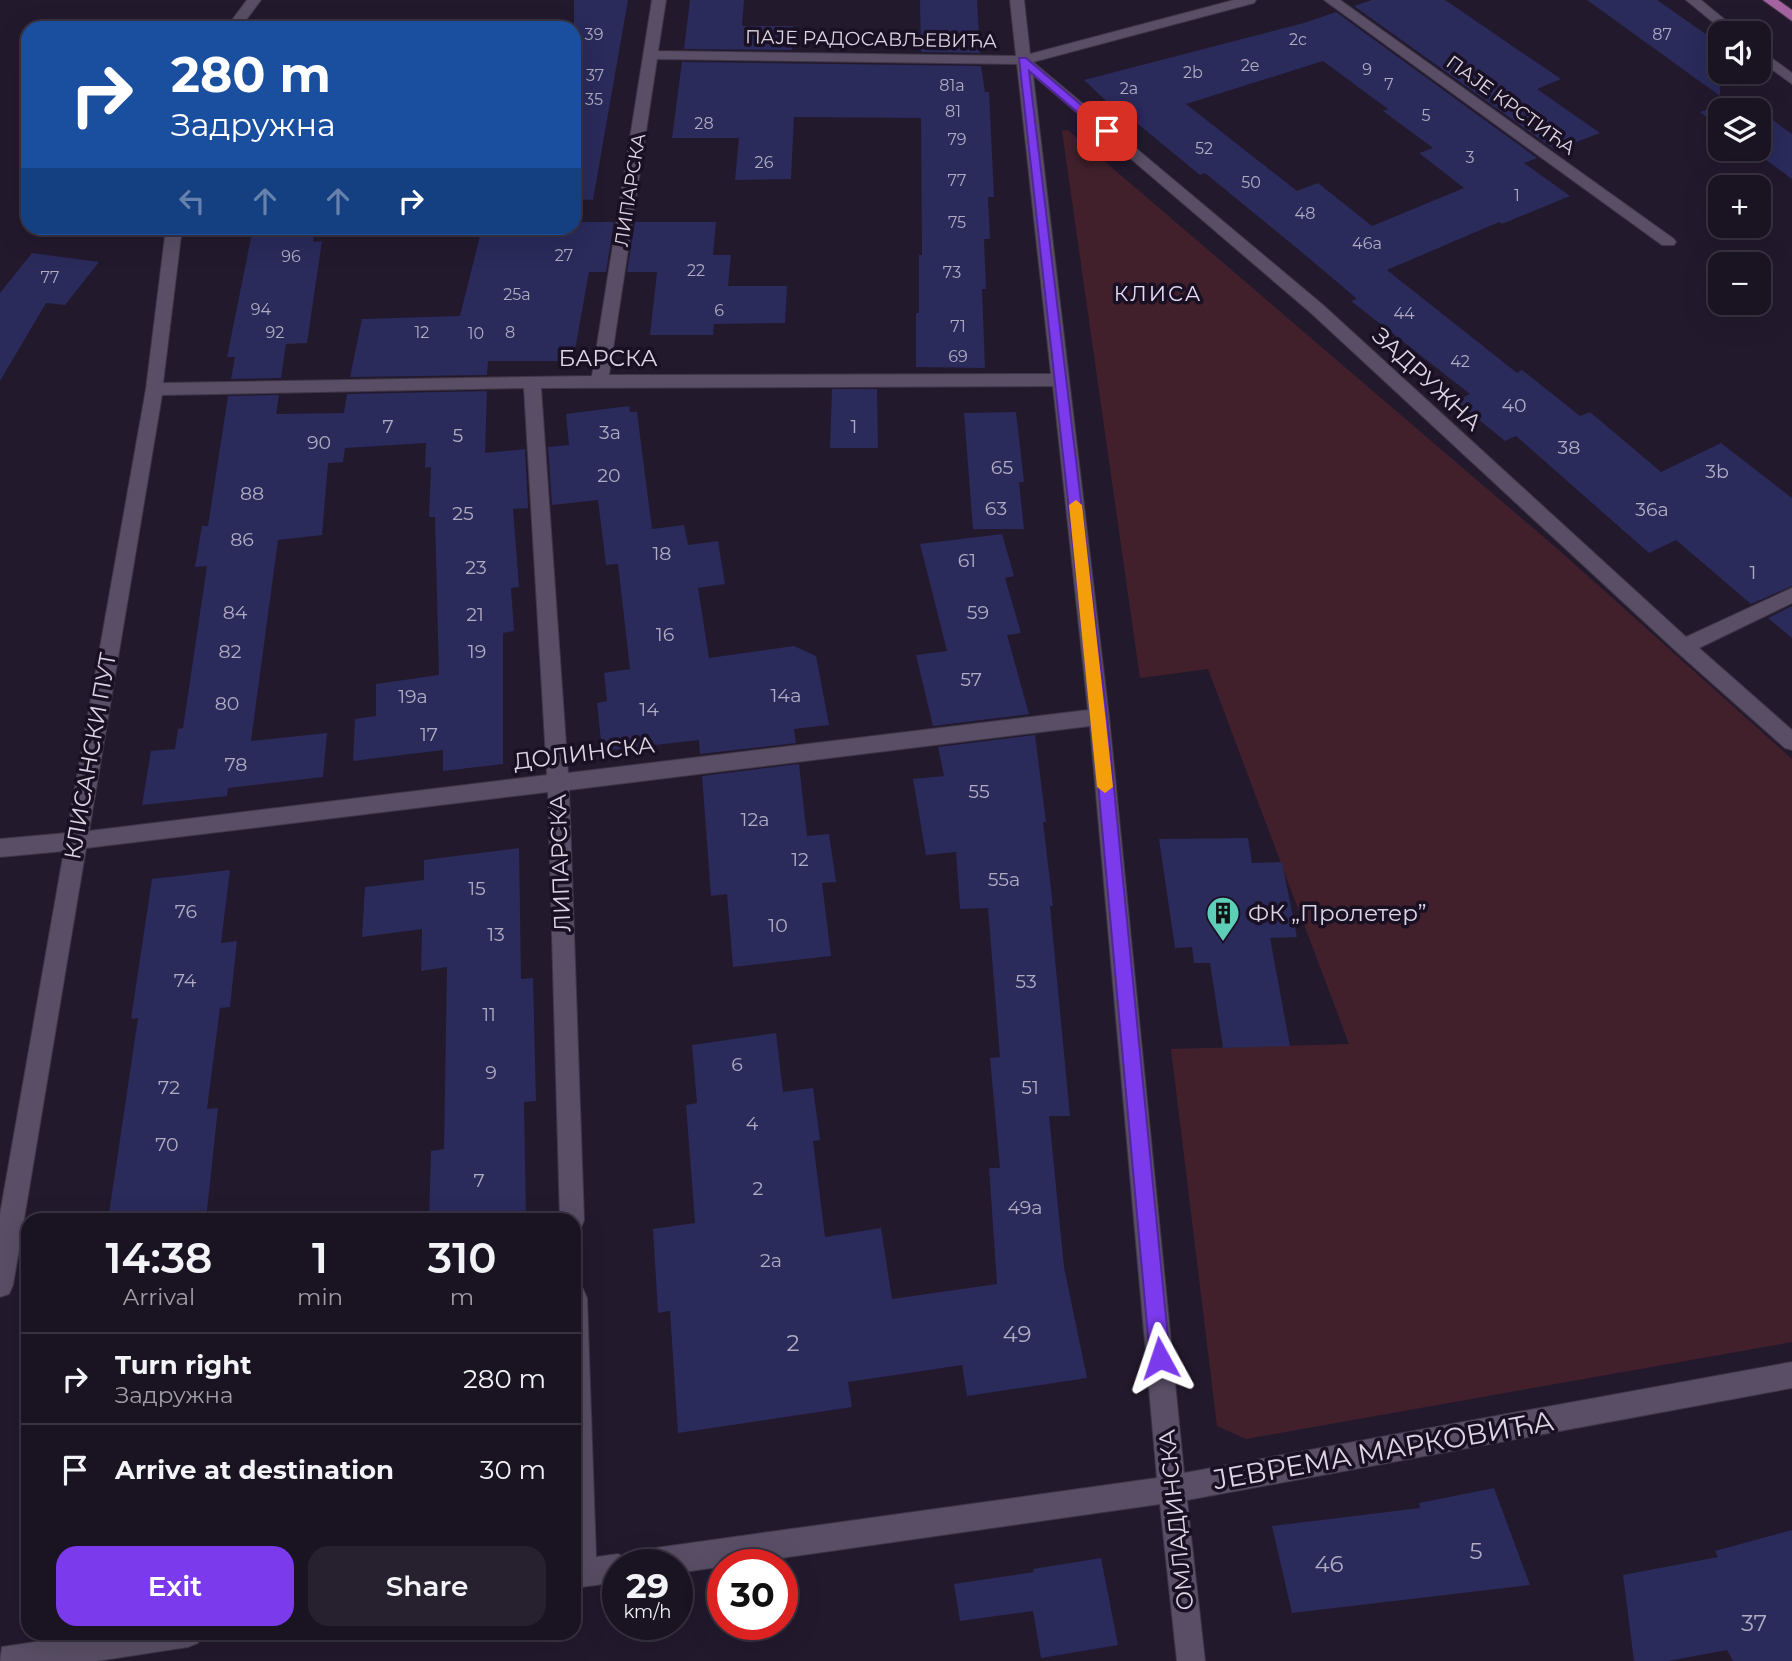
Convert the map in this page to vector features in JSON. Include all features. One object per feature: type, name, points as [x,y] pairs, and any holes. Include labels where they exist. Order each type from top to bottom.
[{"type":"main road","points":[[1770,0],[1792,17]]},
{"type":"street","points":[[238,21],[254,0]]},
{"type":"street","name":"ЛИПАРСКА","points":[[600,381],[659,0]]},
{"type":"street","name":"ОМЛАДИНСКА","points":[[1017,0],[1100,717],[1172,1489],[1192,1661]]},
{"type":"street","name":"ПАЈЕ РАДОСАВЉЕВИЋА","points":[[652,55],[1023,60],[1249,0]]},
{"type":"street","name":"ПАЈЕ КРСТИЋА","points":[[1331,0],[1668,242]]},
{"type":"street","points":[[1693,0],[1719,21]]},
{"type":"street","name":"ЗАДРУЖНА","points":[[1023,60],[1317,309],[1684,647],[1792,742]]},
{"type":"street","points":[[1771,63],[1792,80]]},
{"type":"street","name":"КЛИСАНСКИ ПУТ","points":[[0,1285],[154,389],[173,235]]},
{"type":"street","name":"БАРСКА","points":[[154,389],[600,381],[1061,380]]},
{"type":"street","name":"ЛИПАРСКА","points":[[532,382],[558,781],[572,1213]]},
{"type":"street","points":[[1684,647],[1792,595]]},
{"type":"street","name":"ДОЛИНСКА","points":[[0,848],[1100,717]]},
{"type":"street","name":"ЈЕВРЕМА МАРКОВИЋА","points":[[693,1557],[1172,1489],[1792,1374]]},
{"type":"street","points":[[581,1573],[602,1570]]},
{"type":"street","points":[[2,1661],[142,1640]]},
{"type":"shaded area","points":[[1068,130],[1561,552],[1792,759],[1792,1342],[1246,1439],[1217,1426],[1171,1049],[1349,1044],[1208,669],[1140,678],[1062,131]]},
{"type":"building","points":[[574,0],[628,0],[593,200],[581,199],[581,21],[574,21]]},
{"type":"building","points":[[690,0],[744,0],[742,26],[793,26],[792,50],[684,49]]},
{"type":"building","points":[[920,0],[977,0],[980,53],[921,52]]},
{"type":"building","points":[[1372,0],[1445,0],[1561,79],[1537,89],[1600,133],[1555,150],[1354,6]]},
{"type":"building","points":[[1587,0],[1657,0],[1708,36],[1708,84],[1720,84],[1720,96]]},
{"type":"building","points":[[1336,12],[1537,158],[1524,163],[1570,196],[1502,224],[1499,222],[1387,270],[1517,373],[1522,370],[1580,416],[1590,412],[1661,472],[1721,443],[1792,498],[1792,586],[1751,604],[1676,540],[1649,553],[1516,436],[1505,441],[1456,401],[1470,394],[1351,301],[1357,299],[1304,254],[1205,173],[1200,175],[1122,111],[1118,112],[1084,80],[1304,23]],"holes":[[[1323,61],[1388,109],[1383,111],[1433,148],[1419,153],[1464,188],[1372,226],[1318,183],[1297,191],[1186,104]]]},
{"type":"building","points":[[682,62],[981,66],[985,92],[989,92],[994,197],[988,197],[990,239],[984,239],[986,289],[982,289],[985,368],[916,367],[919,255],[922,255],[921,118],[794,117],[791,179],[735,180],[739,138],[672,138]]},
{"type":"building","points":[[1708,109],[1708,118],[1700,112]]},
{"type":"building","points":[[1771,119],[1792,134],[1792,179],[1767,161],[1771,161]]},
{"type":"building","points":[[581,222],[614,222],[606,272],[589,272],[573,361],[488,361],[487,375],[350,377],[362,319],[460,316],[480,235],[581,235]]},
{"type":"building","points":[[635,222],[716,222],[713,255],[731,255],[728,286],[787,286],[785,323],[714,324],[713,335],[650,335],[657,272],[627,272]]},
{"type":"building","points":[[252,235],[314,235],[313,242],[322,241],[307,343],[286,344],[281,378],[231,379],[235,357],[227,357]]},
{"type":"building","points":[[32,253],[99,262],[65,305],[46,303],[0,381],[0,293]]},
{"type":"building","points":[[832,389],[877,389],[878,448],[830,448]]},
{"type":"building","points":[[487,391],[485,453],[525,449],[528,508],[513,509],[519,587],[511,588],[514,631],[503,633],[503,764],[443,771],[443,750],[353,761],[355,719],[376,716],[376,684],[439,675],[435,517],[429,517],[431,467],[425,468],[426,443],[345,448],[343,462],[328,463],[322,535],[278,540],[251,741],[327,733],[323,777],[228,788],[227,796],[142,805],[151,751],[175,749],[178,729],[183,728],[207,566],[195,567],[202,526],[208,526],[228,396],[279,395],[276,414],[344,413],[347,394]]},
{"type":"building","points":[[629,406],[630,412],[637,412],[652,529],[684,525],[688,545],[718,541],[725,584],[698,588],[709,658],[794,646],[816,656],[829,725],[794,729],[796,743],[700,754],[699,740],[602,751],[597,703],[607,701],[604,673],[630,669],[618,564],[606,565],[598,500],[552,505],[548,447],[569,445],[566,414]]},
{"type":"building","points":[[1016,412],[1024,482],[1019,482],[1024,529],[973,529],[964,413]]},
{"type":"building","points":[[1002,534],[1014,576],[1005,578],[1021,633],[1007,635],[1029,714],[933,726],[916,655],[947,651],[920,544]]},
{"type":"building","points":[[1792,606],[1792,638],[1768,618]]},
{"type":"building","points":[[1035,735],[1046,822],[1043,822],[1053,906],[1050,906],[1070,1116],[1049,1116],[1064,1267],[1087,1378],[967,1396],[962,1365],[848,1382],[852,1407],[678,1433],[670,1311],[658,1313],[653,1229],[695,1223],[686,1105],[697,1103],[692,1045],[776,1033],[783,1092],[813,1088],[820,1140],[813,1141],[825,1237],[881,1228],[892,1299],[997,1284],[989,1168],[1000,1168],[990,1058],[1000,1057],[988,908],[960,909],[956,852],[926,855],[913,779],[944,776],[938,747]]},
{"type":"building","points":[[799,764],[807,836],[829,834],[836,882],[822,883],[831,956],[733,967],[727,894],[711,896],[702,776]]},
{"type":"building","name":"ФК „Пролетер”","points":[[1248,838],[1252,863],[1282,862],[1297,937],[1270,938],[1290,1046],[1223,1048],[1210,963],[1194,963],[1192,947],[1175,948],[1159,839]]},
{"type":"building","points":[[519,848],[521,979],[533,978],[536,1101],[524,1102],[526,1213],[429,1213],[431,1151],[444,1149],[447,967],[421,971],[422,929],[362,937],[365,887],[424,880],[424,860]]},
{"type":"building","points":[[230,870],[221,943],[237,941],[230,1007],[220,1008],[207,1109],[218,1108],[207,1213],[109,1213],[138,1018],[131,1019],[152,879]]},
{"type":"building","points":[[1494,1488],[1530,1585],[1292,1613],[1272,1526],[1420,1508],[1419,1503]]},
{"type":"building","points":[[1792,1530],[1792,1661],[1733,1661],[1727,1650],[1668,1661],[1634,1661],[1623,1575],[1718,1557],[1715,1551]]},
{"type":"building","points":[[1101,1558],[1118,1645],[1041,1658],[1033,1611],[960,1621],[954,1584],[1034,1572],[1033,1569]]},
{"type":"slow traffic","points":[[1076,505],[1100,717],[1105,787]]},
{"type":"place","name":"ФК „Пролетер”","points":[[1223,943]]},
{"type":"district","name":"КЛИСА","points":[[1158,293]]},
{"type":"route","points":[[1107,131],[1023,60],[1100,717],[1160,1358]]}]
